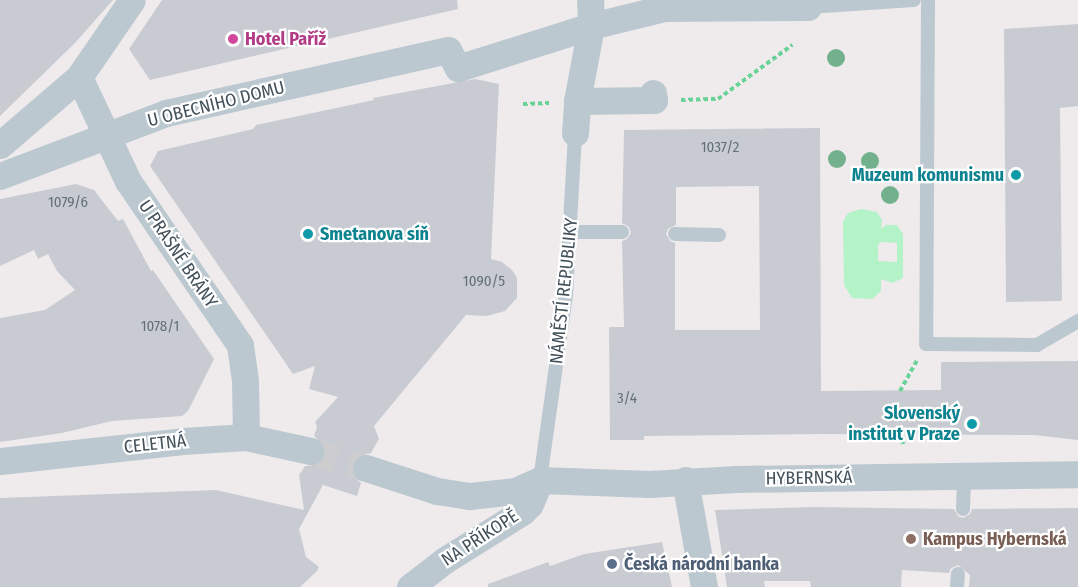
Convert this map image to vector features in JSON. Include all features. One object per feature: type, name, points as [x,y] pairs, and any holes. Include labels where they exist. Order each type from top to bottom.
[{"type":"street","points":[[0,145],[79,77],[132,0]]},
{"type":"street","points":[[590,13],[781,4],[808,7]]},
{"type":"street","name":"U OBECNÍHO DOMU","points":[[0,176],[166,113],[448,50],[458,68],[590,13]]},
{"type":"street","name":"NÁMĚSTÍ REPUBLIKY","points":[[575,133],[577,101],[590,13]]},
{"type":"street","name":"U PRAŠNÉ BRÁNY","points":[[79,77],[128,181],[240,345],[245,381],[246,437]]},
{"type":"street","points":[[577,101],[653,96]]},
{"type":"street","name":"CELETNÁ","points":[[0,460],[183,441],[246,437],[310,450]]},
{"type":"street","points":[[366,468],[453,495],[499,494],[515,491],[540,480]]},
{"type":"street","name":"HYBERNSKÁ","points":[[540,480],[600,484],[685,480],[1078,474]]},
{"type":"street","name":"NA PŘÍKOPĚ","points":[[410,587],[444,560],[522,512],[530,504],[540,480]]},
{"type":"street","points":[[685,480],[704,587]]},
{"type":"lane","points":[[808,7],[914,0]]},
{"type":"lane","points":[[928,0],[926,344],[1037,345],[1078,321]]},
{"type":"lane","name":"NÁMĚSTÍ REPUBLIKY","points":[[540,480],[566,295],[575,133]]},
{"type":"lane","points":[[571,232],[622,232]]},
{"type":"lane","points":[[675,234],[719,235]]},
{"type":"lane","points":[[963,509],[964,475]]},
{"type":"path","points":[[653,96],[718,99],[792,45]]},
{"type":"path","points":[[900,391],[926,344]]},
{"type":"path","points":[[902,435],[903,444]]},
{"type":"green space","points":[[861,209],[877,212],[882,220],[881,229],[886,225],[897,225],[903,234],[903,278],[892,283],[881,279],[881,291],[872,299],[852,298],[844,285],[843,222],[848,213]],"holes":[[[881,242],[897,243],[897,262],[878,261],[878,245]]]},
{"type":"building","points":[[0,0],[113,0],[75,43],[0,116]]},
{"type":"building","name":"Hotel Paříž","points":[[162,0],[457,0],[458,9],[150,80],[129,49]]},
{"type":"building","points":[[1078,24],[1078,106],[1060,108],[1062,301],[1006,302],[1004,29]]},
{"type":"building","points":[[475,79],[499,84],[491,259],[502,262],[512,270],[517,278],[517,298],[505,311],[487,316],[466,315],[374,426],[379,439],[371,453],[356,456],[351,464],[354,478],[361,483],[357,496],[323,485],[299,529],[306,557],[319,567],[317,571],[300,587],[0,587],[0,498],[216,490],[304,510],[299,475],[305,466],[315,466],[325,455],[325,446],[314,436],[317,427],[315,422],[338,397],[309,389],[315,366],[293,374],[150,166],[158,151],[253,129],[256,125],[374,100],[373,98]]},
{"type":"building","points":[[820,128],[821,391],[941,390],[941,362],[1078,361],[1078,440],[1034,435],[821,434],[644,436],[644,440],[610,440],[609,327],[624,327],[622,241],[627,239],[631,233],[629,227],[622,223],[624,130]],"holes":[[[759,186],[760,330],[675,330],[675,243],[670,241],[666,234],[668,229],[676,225],[676,187]]]},
{"type":"building","points":[[76,184],[94,190],[118,221],[123,219],[151,271],[153,270],[214,359],[188,411],[182,416],[112,421],[62,433],[0,442],[0,318],[45,310],[75,290],[57,271],[48,254],[38,259],[34,250],[0,266],[0,199]]},
{"type":"building","points":[[814,507],[954,509],[958,516],[963,518],[970,514],[972,509],[1078,508],[1078,587],[969,587],[970,575],[958,565],[951,568],[949,573],[902,570],[901,587],[811,587],[810,581],[764,581],[765,587],[727,587],[715,510]]},
{"type":"building","name":"Česká národní banka","points":[[662,542],[672,587],[488,587],[488,584],[548,562],[550,566],[584,554]]},
{"type":"tunnel","points":[[310,451],[366,468]]},
{"type":"place","name":"Hotel Paříž","points":[[233,39]]},
{"type":"place","name":"Muzeum komunismu","points":[[1016,175]]},
{"type":"place","name":"Smetanova síň","points":[[308,234]]},
{"type":"place","name":"Slovenský institut v Praze","points":[[972,424]]},
{"type":"place","name":"Kampus Hybernská","points":[[911,539]]},
{"type":"place","name":"Česká národní banka","points":[[612,564]]}]
